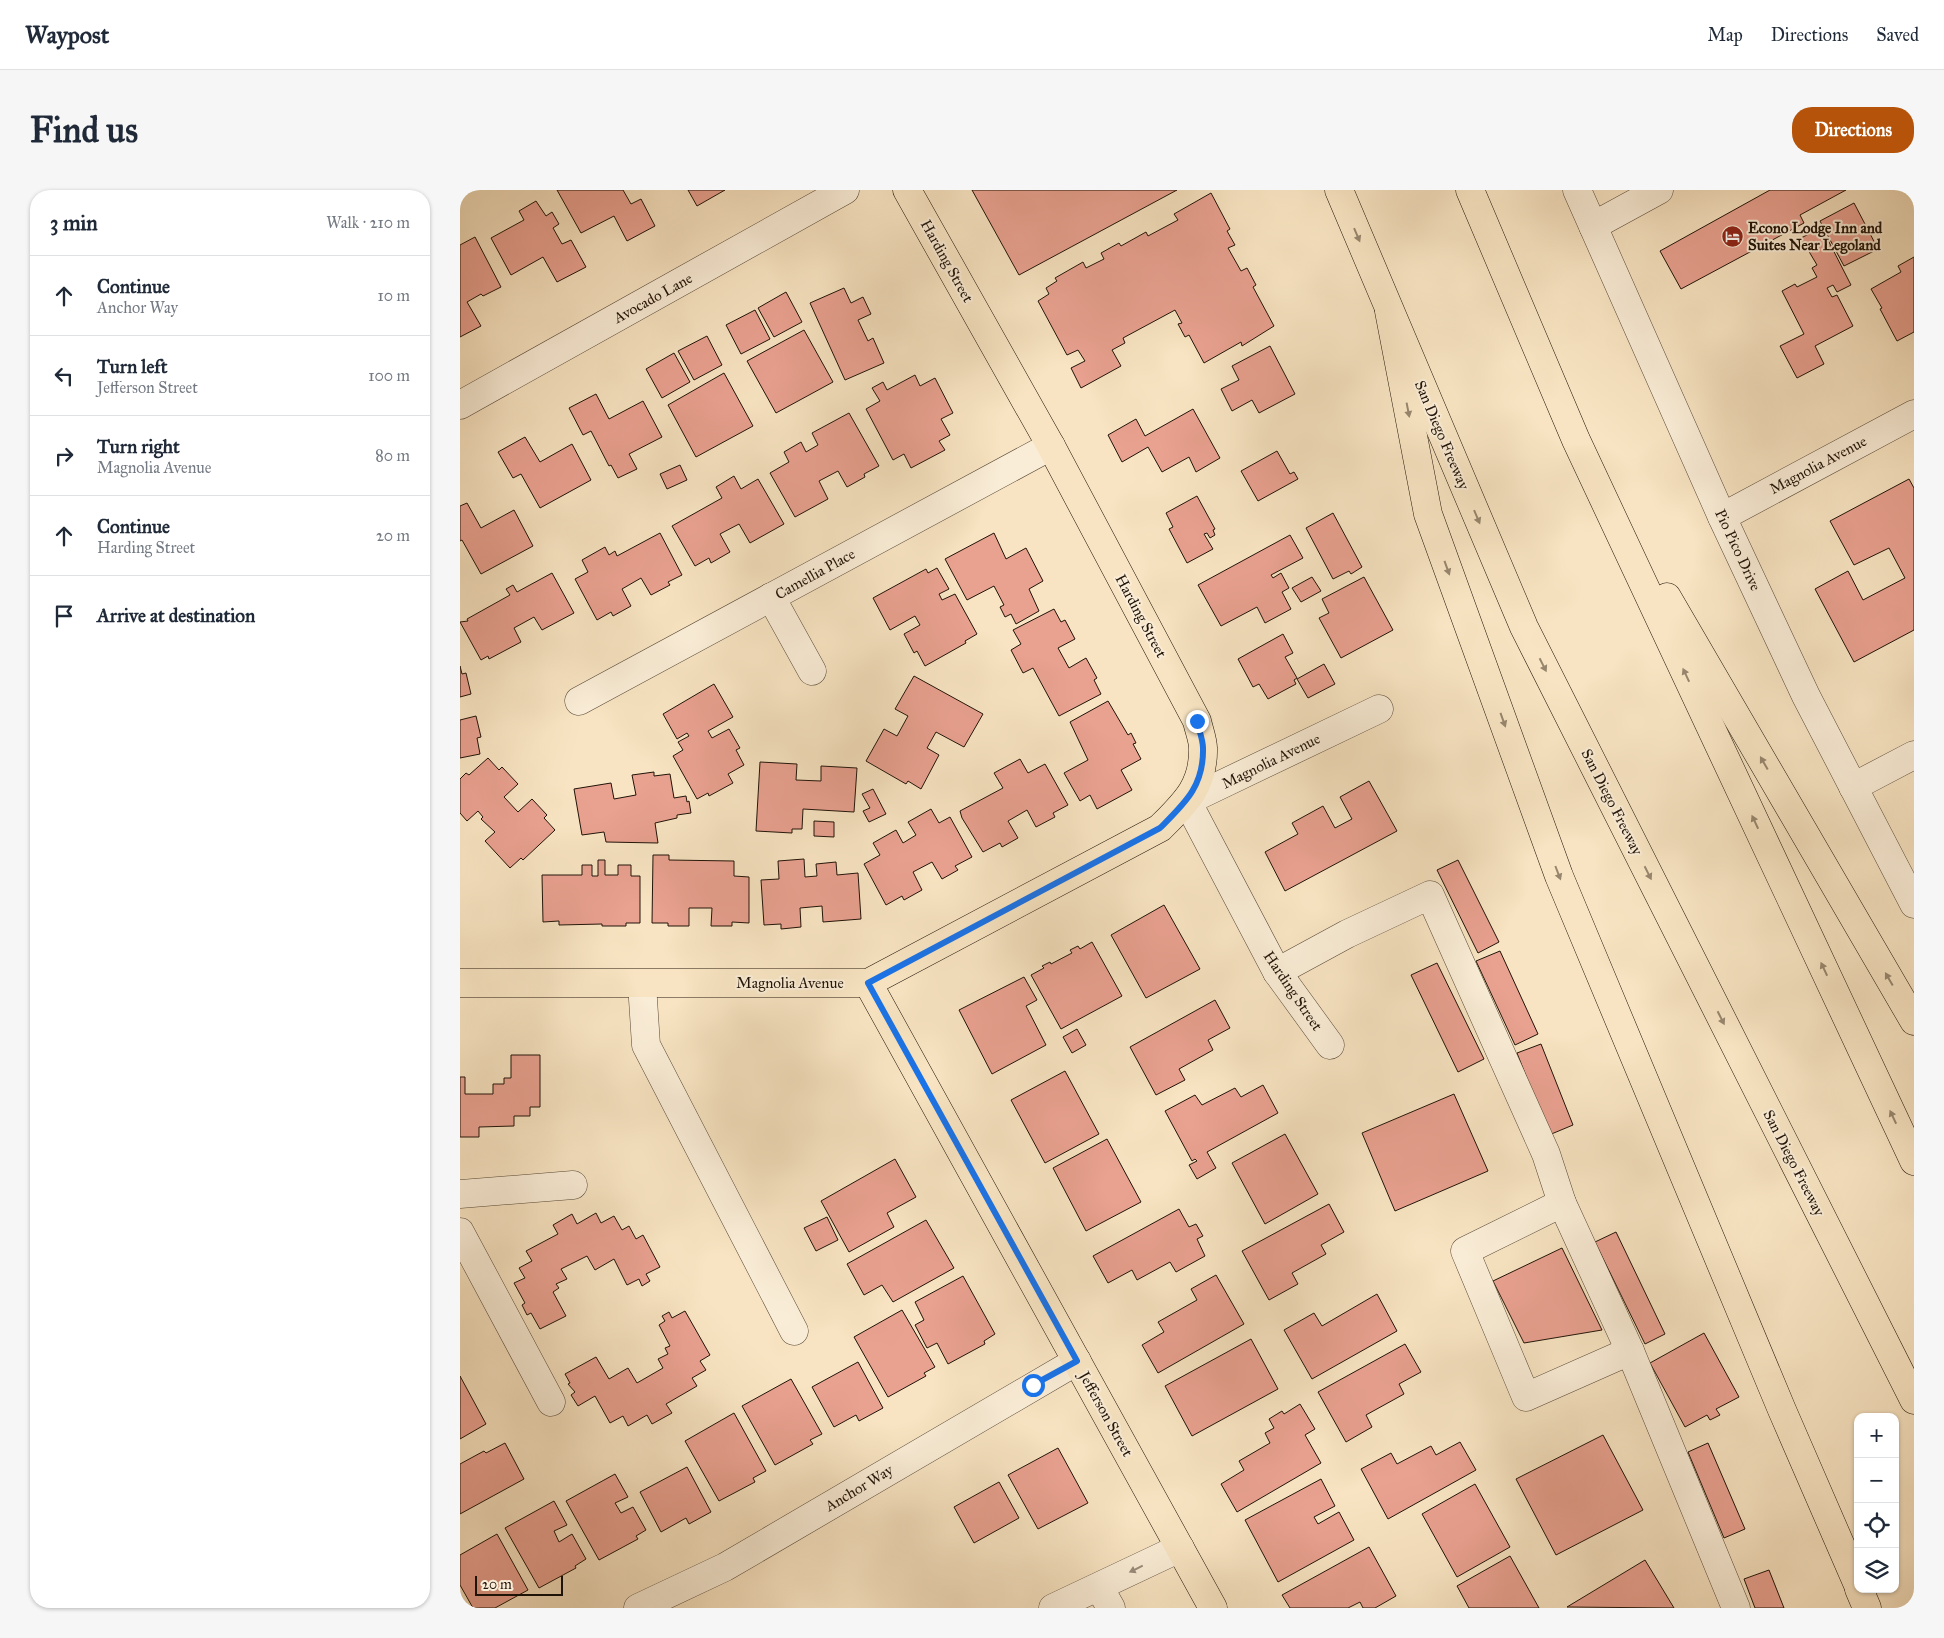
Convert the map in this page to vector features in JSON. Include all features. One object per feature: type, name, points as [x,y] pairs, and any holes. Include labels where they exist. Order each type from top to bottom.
[{"type":"main road","name":"Harding Street","points":[[907,190],[1051,446],[1197,721],[1203,747],[1200,778],[1187,801]]},
{"type":"main road","name":"San Diego Freeway","points":[[1338,190],[1524,627],[1914,1400]]},
{"type":"main road","points":[[1470,190],[1576,440],[1914,1161]]},
{"type":"main road","points":[[1389,311],[1428,514],[1559,876],[1782,1410],[1854,1576]]},
{"type":"main road","points":[[1576,440],[1914,1021]]},
{"type":"main road","name":"Magnolia Avenue","points":[[460,983],[868,983],[1160,828],[1187,801]]},
{"type":"main road","name":"Jefferson Street","points":[[868,983],[1213,1608]]},
{"type":"main road","points":[[1861,1593],[1867,1608]]},
{"type":"street","name":"Avocado Lane","points":[[460,405],[845,190]]},
{"type":"street","name":"Pio Pico Drive","points":[[1577,190],[1722,516],[1806,696],[1914,904]]},
{"type":"street","points":[[1593,226],[1659,190]]},
{"type":"street","name":"Magnolia Avenue","points":[[1722,516],[1914,414]]},
{"type":"street","name":"Camellia Place","points":[[579,701],[1051,446]]},
{"type":"street","points":[[771,597],[812,671]]},
{"type":"street","name":"Magnolia Avenue","points":[[1187,801],[1379,709]]},
{"type":"street","points":[[1853,787],[1914,755]]},
{"type":"street","name":"Harding Street","points":[[1187,801],[1277,972],[1330,1046]]},
{"type":"street","points":[[1277,972],[1347,934],[1430,895],[1546,1154],[1562,1203],[1630,1351],[1736,1608]]},
{"type":"street","points":[[642,984],[646,1044],[794,1330]]},
{"type":"street","points":[[460,1194],[573,1185]]},
{"type":"street","points":[[1562,1203],[1465,1251],[1526,1397],[1630,1351]]},
{"type":"street","points":[[460,1232],[551,1402]]},
{"type":"street","name":"Anchor Way","points":[[638,1608],[725,1567],[1077,1361]]},
{"type":"street","points":[[1053,1608],[1105,1597],[1180,1548]]},
{"type":"building","points":[[557,190],[623,190],[631,204],[641,199],[655,226],[627,241],[614,216],[581,233]]},
{"type":"building","points":[[688,190],[725,190],[697,206]]},
{"type":"building","points":[[972,190],[1177,190],[1019,275]]},
{"type":"building","name":"Econo Lodge Inn and Suites Near Legoland","points":[[1770,190],[1846,190],[1800,215],[1804,223],[1681,289],[1660,251]]},
{"type":"building","points":[[1211,193],[1230,229],[1227,231],[1235,245],[1228,248],[1241,271],[1247,268],[1256,285],[1253,287],[1274,326],[1242,346],[1241,342],[1204,363],[1189,335],[1185,337],[1178,324],[1182,323],[1175,310],[1123,338],[1125,343],[1112,350],[1121,366],[1081,388],[1071,368],[1085,361],[1078,350],[1067,355],[1038,301],[1049,294],[1046,288],[1057,281],[1055,278],[1083,262],[1086,268],[1104,259],[1101,253],[1119,243],[1121,246],[1146,232],[1148,236],[1178,220],[1174,214]]},
{"type":"building","points":[[536,201],[546,216],[552,212],[559,224],[553,228],[562,244],[571,240],[586,267],[557,282],[543,257],[511,275],[491,238],[524,220],[519,211]]},
{"type":"building","points":[[1854,203],[1878,249],[1844,266],[1820,221]]},
{"type":"building","points":[[1819,229],[1825,240],[1827,238],[1851,285],[1837,292],[1833,285],[1827,288],[1832,297],[1837,295],[1853,326],[1815,346],[1824,364],[1797,378],[1780,346],[1804,334],[1782,291],[1795,284],[1797,287],[1817,277],[1812,268],[1817,265],[1801,238]]},
{"type":"building","points":[[475,237],[501,287],[483,296],[481,294],[467,302],[481,326],[460,337],[460,245]]},
{"type":"building","points":[[1914,257],[1914,332],[1897,341],[1871,289],[1901,272],[1898,266]]},
{"type":"building","points":[[844,288],[851,303],[863,297],[871,314],[858,320],[868,341],[873,338],[884,363],[845,380],[810,303]]},
{"type":"building","points":[[786,292],[802,322],[774,337],[758,308]]},
{"type":"building","points":[[755,310],[770,339],[741,354],[726,325]]},
{"type":"building","points":[[804,330],[833,382],[776,413],[747,361]]},
{"type":"building","points":[[707,336],[722,365],[694,380],[678,351]]},
{"type":"building","points":[[1270,346],[1295,394],[1259,413],[1252,400],[1232,411],[1221,389],[1239,380],[1232,366]]},
{"type":"building","points":[[674,353],[690,382],[662,398],[646,369]]},
{"type":"building","points":[[724,373],[753,426],[696,457],[668,405]]},
{"type":"building","points":[[915,375],[920,386],[935,378],[953,413],[941,419],[950,435],[939,441],[945,450],[911,468],[904,454],[893,460],[866,409],[880,401],[872,388],[883,382],[887,390]]},
{"type":"building","points":[[596,394],[609,419],[643,401],[662,437],[629,454],[637,469],[618,478],[611,465],[609,466],[591,431],[583,435],[569,408]]},
{"type":"building","points":[[1193,409],[1220,458],[1196,472],[1189,457],[1162,472],[1148,447],[1122,462],[1108,435],[1136,419],[1145,436]]},
{"type":"building","points":[[849,413],[879,466],[864,474],[865,477],[847,487],[838,471],[819,481],[828,499],[795,517],[770,473],[789,462],[784,452],[801,442],[806,452],[818,445],[812,433]]},
{"type":"building","points":[[525,437],[540,462],[572,444],[591,480],[540,508],[521,474],[513,478],[498,452]]},
{"type":"building","points":[[1277,451],[1290,474],[1294,472],[1298,479],[1258,501],[1241,471]]},
{"type":"building","points":[[680,465],[687,480],[667,489],[660,474]]},
{"type":"building","points":[[734,476],[741,489],[758,479],[784,524],[750,543],[739,524],[720,534],[730,552],[711,563],[709,558],[695,566],[672,526],[722,498],[716,487]]},
{"type":"building","points":[[1909,479],[1914,488],[1914,630],[1854,662],[1815,589],[1848,571],[1863,600],[1905,578],[1889,548],[1854,565],[1830,521]]},
{"type":"building","points":[[1197,496],[1215,529],[1213,530],[1215,535],[1210,538],[1207,533],[1204,534],[1213,549],[1187,563],[1169,529],[1173,527],[1166,513]]},
{"type":"building","points":[[467,503],[481,528],[514,510],[533,546],[481,574],[462,540],[460,541],[460,506]]},
{"type":"building","points":[[1333,513],[1362,567],[1351,574],[1349,571],[1333,579],[1306,528]]},
{"type":"building","points":[[660,533],[682,575],[668,582],[670,585],[651,595],[641,578],[622,589],[631,606],[613,616],[611,612],[597,620],[575,579],[588,572],[582,560],[605,547],[609,555],[615,551],[617,556]]},
{"type":"building","points":[[994,533],[1006,559],[1026,548],[1043,581],[1029,589],[1039,611],[1016,624],[1011,614],[1005,617],[1000,607],[1004,605],[994,586],[967,600],[945,559]]},
{"type":"building","points":[[1290,535],[1303,558],[1271,575],[1273,578],[1281,573],[1289,588],[1282,592],[1291,609],[1265,623],[1257,607],[1221,626],[1198,585]]},
{"type":"building","points":[[937,568],[949,589],[939,594],[942,600],[955,594],[977,634],[965,641],[966,643],[925,666],[917,651],[914,653],[904,634],[920,625],[915,616],[890,630],[873,598],[926,569],[928,573]]},
{"type":"building","points":[[552,573],[574,613],[542,630],[534,617],[514,628],[521,642],[489,659],[488,656],[481,660],[460,622],[468,621],[467,619],[510,595],[506,589],[513,585],[517,592]]},
{"type":"building","points":[[1312,577],[1321,591],[1301,602],[1292,588]]},
{"type":"building","points":[[1364,577],[1393,630],[1341,658],[1319,618],[1329,613],[1322,599]]},
{"type":"building","points":[[1054,609],[1061,622],[1065,620],[1075,639],[1058,648],[1069,668],[1086,658],[1097,678],[1094,680],[1101,694],[1059,716],[1033,668],[1023,673],[1011,650],[1021,644],[1013,630]]},
{"type":"building","points":[[1283,634],[1293,653],[1285,657],[1297,678],[1294,680],[1296,684],[1268,699],[1259,684],[1253,687],[1238,659]]},
{"type":"building","points":[[1324,664],[1335,684],[1308,698],[1297,679]]},
{"type":"building","points":[[460,666],[462,674],[466,673],[471,694],[460,697]]},
{"type":"building","points":[[914,676],[983,714],[964,747],[936,732],[927,748],[939,755],[921,789],[908,781],[906,784],[866,761],[884,729],[897,736],[908,716],[895,709]]},
{"type":"building","points":[[714,684],[733,717],[708,731],[712,738],[729,729],[740,748],[736,750],[744,765],[728,774],[733,783],[709,796],[708,793],[697,799],[673,756],[683,750],[678,742],[689,736],[687,733],[677,739],[663,714]]},
{"type":"building","points":[[1108,701],[1128,735],[1131,733],[1136,743],[1133,744],[1141,759],[1121,770],[1132,790],[1097,809],[1090,795],[1080,801],[1064,773],[1088,760],[1070,722]]},
{"type":"building","points":[[476,716],[481,737],[477,738],[480,754],[460,758],[460,720]]},
{"type":"building","points":[[488,758],[499,770],[502,767],[518,784],[504,797],[518,812],[532,799],[547,815],[544,818],[555,830],[523,860],[521,858],[510,868],[485,841],[495,832],[481,819],[483,817],[478,811],[467,821],[460,813],[460,779],[466,773],[469,775]]},
{"type":"building","points":[[1020,759],[1028,773],[1045,764],[1068,805],[1053,813],[1055,817],[1036,827],[1027,810],[1008,821],[1018,838],[1002,847],[1000,843],[983,852],[962,818],[960,811],[1003,788],[994,773]]},
{"type":"building","points":[[760,762],[797,764],[796,780],[821,781],[821,766],[857,768],[854,812],[803,809],[802,829],[792,829],[792,833],[756,831]]},
{"type":"building","points":[[654,772],[654,776],[670,774],[674,798],[686,796],[691,813],[677,815],[677,818],[655,823],[658,843],[606,842],[604,832],[582,835],[574,789],[611,783],[614,799],[636,795],[632,775]]},
{"type":"building","points":[[1369,781],[1397,831],[1285,891],[1265,852],[1298,834],[1292,823],[1323,806],[1335,828],[1352,819],[1340,797]]},
{"type":"building","points":[[873,789],[886,814],[869,822],[863,811],[870,808],[862,794]]},
{"type":"building","points":[[931,809],[939,823],[950,817],[972,857],[955,866],[958,870],[942,879],[932,862],[913,872],[922,890],[904,900],[902,896],[886,905],[864,864],[880,855],[873,843],[896,830],[903,843],[916,835],[908,822]]},
{"type":"building","points":[[814,821],[834,822],[834,837],[814,836]]},
{"type":"building","points":[[653,855],[669,855],[669,860],[734,861],[734,876],[749,877],[749,923],[732,922],[732,926],[711,926],[712,908],[689,908],[689,926],[668,926],[668,923],[652,923]]},
{"type":"building","points":[[804,859],[805,877],[817,876],[816,864],[836,862],[837,875],[858,873],[861,919],[823,922],[822,906],[800,908],[801,927],[781,929],[781,924],[764,925],[761,880],[779,879],[778,861]]},
{"type":"building","points":[[598,860],[605,860],[605,875],[618,875],[618,865],[631,865],[631,876],[640,876],[640,923],[626,923],[626,926],[602,926],[602,924],[559,925],[559,921],[543,922],[542,875],[582,875],[582,865],[592,865],[592,876],[598,876]]},
{"type":"building","points":[[1458,860],[1499,942],[1478,953],[1437,870]]},
{"type":"building","points":[[1164,905],[1200,969],[1146,998],[1111,935]]},
{"type":"building","points":[[1092,942],[1122,996],[1061,1029],[1031,975],[1044,968],[1042,966],[1050,962],[1051,964],[1072,953],[1070,950],[1078,946],[1080,949]]},
{"type":"building","points":[[1500,951],[1538,1034],[1515,1045],[1476,961]]},
{"type":"building","points":[[1437,963],[1484,1059],[1458,1072],[1411,975]]},
{"type":"building","points":[[1024,977],[1037,1000],[1026,1006],[1046,1045],[992,1074],[959,1010]]},
{"type":"building","points":[[1215,1000],[1230,1028],[1208,1040],[1213,1050],[1179,1069],[1185,1080],[1156,1095],[1130,1047]]},
{"type":"building","points":[[1077,1029],[1086,1045],[1072,1053],[1063,1037]]},
{"type":"building","points":[[1541,1044],[1573,1125],[1549,1135],[1517,1053]]},
{"type":"building","points":[[511,1055],[540,1055],[540,1107],[530,1107],[530,1116],[514,1116],[514,1126],[479,1127],[479,1137],[460,1137],[460,1077],[465,1077],[465,1094],[493,1094],[493,1084],[504,1084],[504,1078],[511,1078]]},
{"type":"building","points":[[1065,1071],[1099,1134],[1045,1163],[1011,1100]]},
{"type":"building","points":[[1263,1085],[1278,1113],[1207,1152],[1216,1168],[1197,1179],[1189,1165],[1197,1161],[1195,1159],[1192,1161],[1165,1111],[1195,1095],[1202,1105],[1235,1088],[1241,1097]]},
{"type":"building","points":[[1454,1094],[1488,1171],[1395,1211],[1362,1133]]},
{"type":"building","points":[[1285,1134],[1318,1194],[1265,1224],[1232,1163]]},
{"type":"building","points":[[1107,1139],[1141,1202],[1086,1231],[1053,1168]]},
{"type":"building","points":[[895,1159],[916,1197],[887,1213],[894,1227],[849,1252],[821,1201]]},
{"type":"building","points":[[1329,1204],[1344,1232],[1321,1245],[1326,1254],[1292,1273],[1298,1284],[1269,1300],[1242,1251]]},
{"type":"building","points":[[1179,1209],[1189,1227],[1196,1224],[1203,1236],[1197,1239],[1205,1256],[1176,1272],[1170,1262],[1137,1280],[1132,1270],[1108,1283],[1093,1256]]},
{"type":"building","points":[[596,1213],[601,1223],[614,1216],[622,1230],[629,1226],[636,1239],[643,1235],[660,1267],[646,1274],[650,1281],[642,1286],[639,1279],[627,1285],[614,1259],[595,1270],[587,1256],[561,1269],[567,1279],[556,1284],[559,1288],[553,1292],[566,1316],[540,1329],[531,1313],[527,1315],[522,1305],[525,1303],[514,1283],[525,1278],[519,1268],[532,1261],[526,1251],[558,1234],[553,1225],[572,1214],[577,1224]]},
{"type":"building","points":[[827,1217],[838,1240],[816,1251],[804,1228]]},
{"type":"building","points":[[926,1220],[954,1268],[893,1302],[882,1285],[864,1295],[847,1264]]},
{"type":"building","points":[[1616,1232],[1665,1334],[1645,1344],[1595,1242]]},
{"type":"building","points":[[1562,1248],[1602,1330],[1524,1343],[1493,1281]]},
{"type":"building","points":[[1216,1275],[1244,1324],[1158,1373],[1142,1345],[1164,1332],[1158,1322],[1197,1300],[1191,1289]]},
{"type":"building","points":[[963,1276],[995,1334],[984,1341],[985,1344],[948,1364],[937,1343],[927,1348],[915,1325],[924,1320],[915,1302]]},
{"type":"building","points":[[1377,1294],[1397,1331],[1312,1379],[1284,1330],[1314,1313],[1322,1326]]},
{"type":"building","points":[[902,1310],[935,1367],[924,1373],[926,1376],[888,1397],[854,1337]]},
{"type":"building","points":[[685,1311],[710,1355],[700,1361],[706,1370],[692,1378],[697,1386],[666,1404],[672,1413],[652,1424],[647,1415],[628,1426],[623,1416],[610,1423],[595,1396],[578,1406],[571,1395],[575,1392],[568,1384],[570,1383],[565,1374],[596,1357],[609,1379],[628,1368],[637,1383],[663,1368],[658,1359],[668,1354],[665,1348],[670,1346],[659,1325],[665,1321],[662,1316],[669,1312],[672,1318]]},
{"type":"building","points":[[1704,1333],[1739,1397],[1716,1409],[1720,1415],[1710,1420],[1707,1415],[1685,1427],[1650,1363]]},
{"type":"building","points":[[1251,1339],[1278,1389],[1192,1436],[1165,1386]]},
{"type":"building","points":[[1405,1344],[1421,1372],[1399,1384],[1404,1394],[1366,1415],[1372,1427],[1346,1442],[1318,1392]]},
{"type":"building","points":[[858,1362],[883,1408],[859,1421],[856,1415],[834,1427],[812,1387]]},
{"type":"building","points":[[460,1376],[486,1424],[460,1439]]},
{"type":"building","points":[[791,1379],[822,1434],[810,1440],[813,1444],[775,1465],[742,1406]]},
{"type":"building","points":[[1300,1404],[1315,1429],[1305,1435],[1321,1463],[1237,1512],[1221,1484],[1244,1470],[1239,1461],[1270,1443],[1265,1433],[1274,1428],[1269,1419],[1282,1411],[1284,1414]]},
{"type":"building","points":[[734,1413],[766,1471],[753,1478],[755,1482],[719,1501],[685,1441]]},
{"type":"building","points":[[1603,1435],[1643,1510],[1556,1555],[1516,1479]]},
{"type":"building","points":[[1460,1442],[1476,1470],[1388,1519],[1361,1469],[1391,1453],[1397,1464],[1431,1446],[1436,1455]]},
{"type":"building","points":[[505,1443],[524,1479],[460,1514],[460,1464],[484,1451],[486,1453]]},
{"type":"building","points":[[1708,1443],[1745,1529],[1724,1538],[1688,1452]]},
{"type":"building","points":[[1058,1448],[1088,1503],[1038,1529],[1008,1475]]},
{"type":"building","points":[[687,1467],[711,1512],[689,1524],[686,1518],[661,1532],[640,1492]]},
{"type":"building","points":[[615,1474],[628,1497],[615,1503],[621,1513],[633,1507],[646,1530],[636,1536],[638,1539],[599,1560],[566,1501]]},
{"type":"building","points":[[1321,1479],[1335,1506],[1314,1517],[1318,1524],[1339,1512],[1354,1540],[1278,1582],[1245,1520]]},
{"type":"building","points":[[999,1482],[1019,1518],[974,1543],[954,1507]]},
{"type":"building","points":[[1475,1484],[1510,1547],[1457,1577],[1422,1514]]},
{"type":"building","points":[[554,1501],[567,1525],[554,1531],[559,1542],[572,1534],[586,1559],[575,1566],[576,1568],[539,1588],[505,1528]]},
{"type":"building","points":[[497,1534],[528,1590],[495,1608],[473,1608],[460,1585],[460,1555]]},
{"type":"building","points":[[1369,1547],[1396,1596],[1375,1608],[1363,1608],[1360,1602],[1348,1608],[1290,1608],[1282,1595]]},
{"type":"building","points":[[1510,1556],[1539,1608],[1469,1608],[1457,1586]]},
{"type":"building","points":[[1645,1560],[1674,1608],[1567,1607]]},
{"type":"building","points":[[1769,1570],[1784,1608],[1755,1608],[1744,1579]]},
{"type":"place","name":"Econo Lodge Inn and Suites Near Legoland","points":[[1732,237]]},
{"type":"route","points":[[1033,1385],[1077,1361],[868,983],[1160,828],[1187,801],[1200,778],[1203,747],[1197,721]]}]
